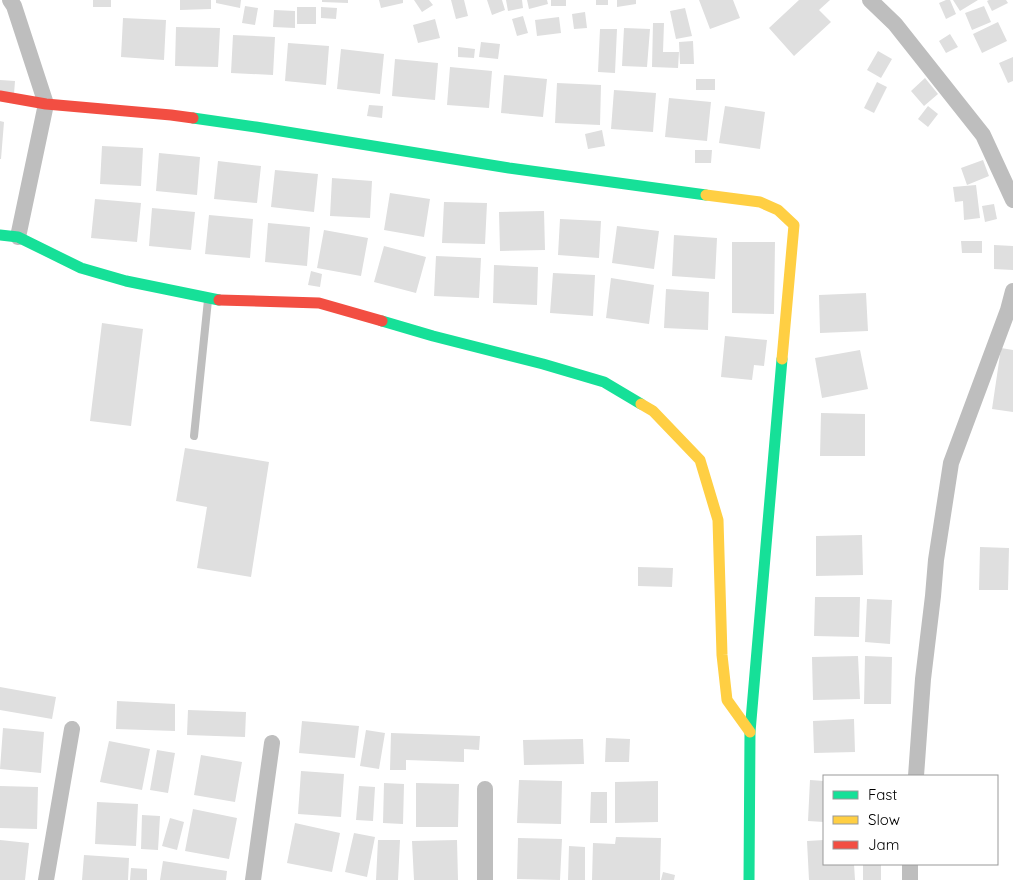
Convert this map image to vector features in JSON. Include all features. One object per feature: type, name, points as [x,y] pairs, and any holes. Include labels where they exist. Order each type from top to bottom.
[{"type":"street","points":[[10,0],[14,6],[46,104],[18,237]]},
{"type":"street","points":[[870,0],[895,24],[983,135],[1013,200]]},
{"type":"street","points":[[0,96],[46,104],[172,116],[256,127],[509,168],[760,202],[778,210],[794,225],[750,732],[749,880]]},
{"type":"street","points":[[0,235],[18,237],[81,268],[126,281],[219,300],[319,303],[604,382],[653,411],[700,460],[718,520],[722,655],[727,700],[750,732]]},
{"type":"street","points":[[916,775],[923,679],[934,596],[936,560],[951,463],[1008,310],[1013,291]]},
{"type":"street","points":[[46,880],[72,729]]},
{"type":"street","points":[[253,880],[272,743]]},
{"type":"street","points":[[485,789],[485,880]]},
{"type":"street","points":[[910,865],[910,880]]},
{"type":"lane","points":[[194,436],[208,298]]},
{"type":"building","points":[[93,0],[111,0],[111,7],[93,7]]},
{"type":"building","points":[[180,0],[211,0],[211,9],[180,10]]},
{"type":"building","points":[[216,0],[241,0],[240,8],[216,3]]},
{"type":"building","points":[[322,0],[348,0],[348,3],[322,2]]},
{"type":"building","points":[[379,0],[403,0],[403,3],[381,8]]},
{"type":"building","points":[[414,0],[429,0],[433,5],[422,12]]},
{"type":"building","points":[[451,0],[464,0],[468,16],[456,19]]},
{"type":"building","points":[[487,0],[502,0],[505,10],[492,15]]},
{"type":"building","points":[[506,0],[522,0],[523,8],[508,11]]},
{"type":"building","points":[[527,0],[547,0],[548,4],[529,9]]},
{"type":"building","points":[[551,0],[566,0],[566,6],[551,6]]},
{"type":"building","points":[[596,0],[608,0],[608,5],[596,5]]},
{"type":"building","points":[[617,0],[636,0],[636,4],[617,7]]},
{"type":"building","points":[[699,0],[733,0],[740,18],[710,29]]},
{"type":"building","points":[[799,0],[830,0],[819,10],[831,22],[794,56],[769,28]]},
{"type":"building","points":[[950,0],[956,14],[946,19],[939,3]]},
{"type":"building","points":[[953,0],[978,0],[960,11]]},
{"type":"building","points":[[1006,0],[1008,3],[992,11],[987,1]]},
{"type":"building","points":[[245,6],[258,8],[255,25],[242,23]]},
{"type":"building","points":[[984,6],[991,22],[972,30],[965,13]]},
{"type":"building","points":[[297,7],[316,7],[316,24],[297,24]]},
{"type":"building","points":[[321,7],[337,8],[336,19],[321,18]]},
{"type":"building","points":[[685,8],[692,36],[676,39],[670,11]]},
{"type":"building","points":[[274,10],[295,11],[295,28],[273,27]]},
{"type":"building","points":[[585,12],[587,28],[574,29],[572,14]]},
{"type":"building","points":[[523,16],[528,33],[517,36],[512,19]]},
{"type":"building","points":[[559,17],[561,33],[537,36],[535,20]]},
{"type":"building","points":[[123,18],[166,20],[164,60],[121,57]]},
{"type":"building","points":[[435,19],[440,38],[418,43],[413,25]]},
{"type":"building","points":[[998,22],[1007,41],[982,53],[973,34]]},
{"type":"building","points":[[653,23],[664,23],[663,52],[679,52],[678,68],[652,67]]},
{"type":"building","points":[[176,27],[220,28],[218,67],[175,66]]},
{"type":"building","points":[[624,28],[650,29],[647,67],[622,66]]},
{"type":"building","points":[[600,29],[617,29],[615,73],[598,72]]},
{"type":"building","points":[[950,34],[958,47],[946,53],[939,41]]},
{"type":"building","points":[[233,35],[275,37],[273,75],[231,73]]},
{"type":"building","points":[[693,41],[694,64],[680,64],[679,42]]},
{"type":"building","points":[[481,42],[500,44],[498,59],[479,57]]},
{"type":"building","points":[[288,43],[329,46],[326,85],[285,81]]},
{"type":"building","points":[[458,47],[475,49],[474,58],[458,57]]},
{"type":"building","points":[[341,49],[384,54],[380,94],[337,89]]},
{"type":"building","points":[[878,51],[892,59],[881,78],[867,70]]},
{"type":"building","points":[[1013,57],[1013,81],[1008,83],[999,63]]},
{"type":"building","points":[[395,59],[438,63],[435,100],[392,96]]},
{"type":"building","points":[[450,67],[492,71],[489,108],[447,105]]},
{"type":"building","points":[[504,75],[547,79],[543,117],[501,113]]},
{"type":"building","points":[[925,78],[938,94],[924,106],[911,91]]},
{"type":"building","points":[[696,79],[715,79],[715,90],[696,90]]},
{"type":"building","points":[[0,80],[15,81],[14,94],[0,93]]},
{"type":"building","points":[[877,82],[887,87],[874,113],[864,108]]},
{"type":"building","points":[[557,83],[601,85],[600,125],[555,123]]},
{"type":"building","points":[[614,90],[656,93],[653,132],[611,129]]},
{"type":"building","points":[[669,98],[711,102],[707,141],[665,137]]},
{"type":"building","points":[[369,105],[383,106],[382,118],[367,116]]},
{"type":"building","points":[[725,106],[765,112],[760,149],[719,143]]},
{"type":"building","points":[[928,106],[938,114],[928,127],[918,119]]},
{"type":"building","points":[[0,121],[4,122],[1,159],[0,159]]},
{"type":"building","points":[[602,130],[605,146],[588,149],[585,134]]},
{"type":"building","points":[[102,146],[143,148],[141,186],[100,184]]},
{"type":"building","points":[[695,150],[712,150],[711,163],[695,163]]},
{"type":"building","points":[[159,153],[200,157],[197,195],[156,191]]},
{"type":"building","points":[[983,160],[989,176],[967,185],[961,168]]},
{"type":"building","points":[[218,161],[261,166],[257,203],[214,199]]},
{"type":"building","points":[[275,170],[318,174],[314,212],[271,207]]},
{"type":"building","points":[[332,178],[372,181],[370,218],[330,216]]},
{"type":"building","points":[[976,185],[980,218],[964,220],[963,201],[955,202],[953,187]]},
{"type":"building","points":[[390,193],[430,199],[424,237],[384,230]]},
{"type":"building","points":[[95,199],[141,203],[137,242],[91,238]]},
{"type":"building","points":[[444,202],[487,203],[485,244],[442,243]]},
{"type":"building","points":[[994,204],[997,219],[985,222],[982,206]]},
{"type":"building","points":[[152,208],[195,212],[191,250],[149,246]]},
{"type":"building","points":[[544,211],[545,250],[500,251],[499,212]]},
{"type":"building","points":[[209,215],[253,219],[250,258],[205,254]]},
{"type":"building","points":[[560,219],[601,221],[599,258],[558,255]]},
{"type":"building","points":[[268,223],[310,227],[307,266],[265,262]]},
{"type":"building","points":[[617,226],[659,231],[654,269],[612,263]]},
{"type":"building","points":[[324,230],[368,238],[361,276],[317,268]]},
{"type":"building","points":[[674,235],[717,238],[715,279],[672,276]]},
{"type":"building","points":[[961,241],[982,241],[982,253],[962,253]]},
{"type":"building","points":[[732,242],[775,242],[774,314],[732,313]]},
{"type":"building","points":[[994,245],[1013,246],[1013,270],[994,269]]},
{"type":"building","points":[[384,246],[426,257],[416,293],[374,282]]},
{"type":"building","points":[[436,256],[481,258],[479,298],[434,296]]},
{"type":"building","points":[[494,265],[538,267],[537,305],[493,303]]},
{"type":"building","points":[[311,271],[322,274],[320,287],[308,285]]},
{"type":"building","points":[[553,273],[595,275],[593,316],[550,313]]},
{"type":"building","points":[[611,278],[654,285],[649,324],[606,318]]},
{"type":"building","points":[[666,289],[709,292],[708,330],[664,328]]},
{"type":"building","points":[[866,293],[868,331],[820,333],[819,295]]},
{"type":"building","points":[[102,323],[143,329],[131,426],[90,421]]},
{"type":"building","points":[[725,336],[767,340],[764,366],[754,365],[752,380],[721,377]]},
{"type":"building","points":[[1001,348],[1013,350],[1013,412],[992,409]]},
{"type":"building","points":[[860,350],[868,389],[822,398],[815,358]]},
{"type":"building","points":[[821,413],[865,414],[865,456],[820,456]]},
{"type":"building","points":[[185,448],[269,462],[251,577],[197,568],[207,507],[176,501]]},
{"type":"building","points":[[862,535],[863,575],[816,576],[816,536]]},
{"type":"building","points":[[980,547],[1009,548],[1008,590],[979,590]]},
{"type":"building","points":[[638,567],[673,568],[672,587],[638,586]]},
{"type":"building","points":[[815,597],[860,597],[859,637],[814,636]]},
{"type":"building","points":[[867,599],[892,600],[890,644],[865,642]]},
{"type":"building","points":[[858,656],[860,699],[813,700],[812,657]]},
{"type":"building","points":[[865,656],[892,657],[891,704],[864,704]]},
{"type":"building","points":[[0,687],[56,697],[52,719],[0,710]]},
{"type":"building","points":[[117,701],[175,704],[175,731],[116,729]]},
{"type":"building","points":[[188,710],[246,712],[245,737],[187,735]]},
{"type":"building","points":[[854,719],[855,752],[814,753],[813,721]]},
{"type":"building","points":[[302,721],[359,726],[355,758],[299,753]]},
{"type":"building","points":[[3,728],[44,732],[41,773],[0,769]]},
{"type":"building","points":[[366,730],[385,733],[379,769],[360,766]]},
{"type":"building","points":[[391,733],[480,736],[479,750],[464,749],[464,762],[406,760],[406,770],[390,770]]},
{"type":"building","points":[[606,738],[630,739],[629,762],[605,762]]},
{"type":"building","points":[[583,739],[584,764],[524,765],[523,740]]},
{"type":"building","points":[[109,741],[150,749],[142,790],[100,782]]},
{"type":"building","points":[[157,750],[175,753],[168,793],[150,790]]},
{"type":"building","points":[[201,755],[242,762],[235,802],[194,795]]},
{"type":"building","points":[[301,771],[344,774],[341,817],[298,814]]},
{"type":"building","points":[[519,780],[562,781],[561,824],[517,823]]},
{"type":"building","points":[[810,780],[823,781],[823,822],[808,821]]},
{"type":"building","points":[[658,781],[658,822],[615,823],[615,782]]},
{"type":"building","points":[[384,783],[404,784],[403,824],[383,823]]},
{"type":"building","points":[[416,783],[459,784],[458,827],[416,827]]},
{"type":"building","points":[[0,786],[38,787],[37,829],[0,828]]},
{"type":"building","points":[[359,786],[375,787],[373,821],[356,820]]},
{"type":"building","points":[[591,792],[607,792],[607,823],[590,823]]},
{"type":"building","points":[[97,802],[138,804],[136,846],[95,844]]},
{"type":"building","points":[[193,809],[237,818],[229,859],[185,851]]},
{"type":"building","points":[[142,815],[160,816],[158,850],[141,849]]},
{"type":"building","points":[[170,818],[184,822],[177,850],[162,846]]},
{"type":"building","points":[[295,823],[340,833],[332,872],[287,863]]},
{"type":"building","points":[[354,833],[375,837],[367,877],[345,872]]},
{"type":"building","points":[[616,837],[661,838],[660,880],[592,880],[593,843],[615,844]]},
{"type":"building","points":[[518,838],[562,839],[560,880],[517,879]]},
{"type":"building","points":[[0,840],[29,843],[25,880],[0,880]]},
{"type":"building","points":[[378,840],[400,840],[398,880],[376,880]]},
{"type":"building","points":[[457,840],[458,880],[414,880],[412,841]]},
{"type":"building","points":[[823,840],[823,865],[854,865],[855,880],[809,880],[807,841]]},
{"type":"building","points":[[569,846],[585,847],[585,880],[568,880]]},
{"type":"building","points":[[84,855],[129,858],[128,880],[82,880]]},
{"type":"building","points":[[163,861],[227,871],[226,880],[160,880]]},
{"type":"building","points":[[863,865],[881,865],[881,880],[863,880]]},
{"type":"building","points":[[131,868],[147,869],[147,880],[130,880]]},
{"type":"building","points":[[663,872],[675,875],[674,880],[661,880]]},
{"type":"traffic: fast","points":[[193,118],[509,168],[706,195]]},
{"type":"traffic: fast","points":[[0,235],[18,237],[81,268],[126,281],[219,300]]},
{"type":"traffic: fast","points":[[382,321],[604,382],[641,404]]},
{"type":"traffic: fast","points":[[749,880],[750,732],[782,359]]},
{"type":"traffic: slow","points":[[706,195],[760,202],[778,210],[794,225],[782,359]]},
{"type":"traffic: slow","points":[[641,404],[653,411],[700,460],[718,520],[722,655],[727,700],[750,732]]},
{"type":"traffic: jam","points":[[0,96],[46,104],[193,118]]},
{"type":"traffic: jam","points":[[219,300],[319,303],[382,321]]}]
